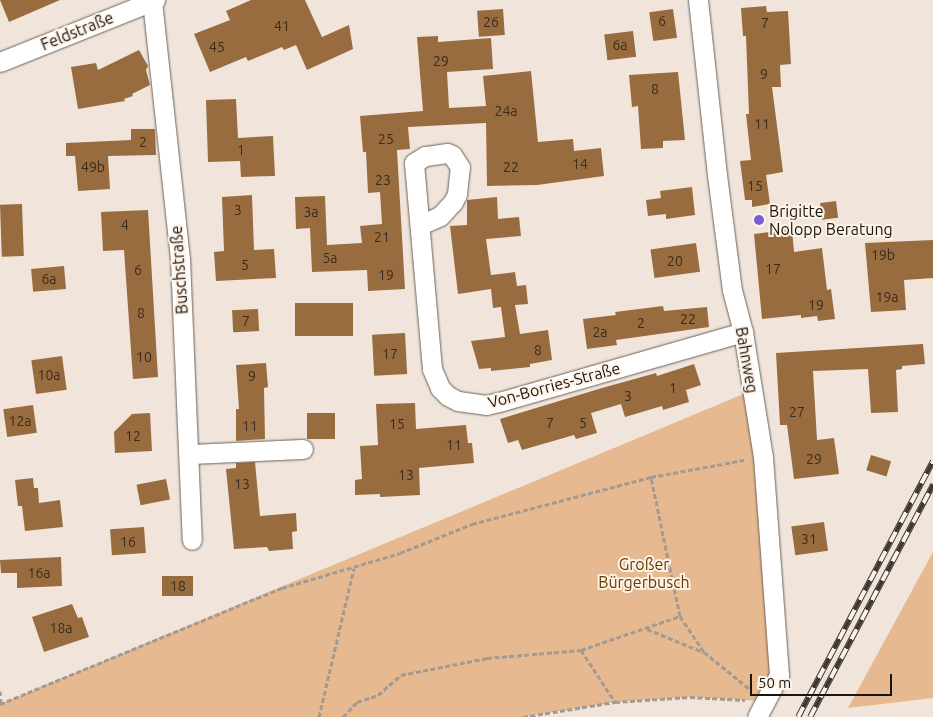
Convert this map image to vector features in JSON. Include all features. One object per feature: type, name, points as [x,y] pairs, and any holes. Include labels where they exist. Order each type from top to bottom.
[{"type":"street","name":"Bahnweg","points":[[698,0],[717,175],[732,290],[743,332],[763,457],[779,675],[761,709]]},
{"type":"street","name":"Feldstraße","points":[[0,62],[153,1]]},
{"type":"street","name":"Buschstraße","points":[[153,1],[180,259],[192,540]]},
{"type":"street","name":"Von-Borries-Straße","points":[[420,225],[432,368],[440,388],[448,396],[458,401],[486,404],[499,402],[743,332]]},
{"type":"street","points":[[189,454],[303,449]]},
{"type":"path","points":[[0,691],[0,704],[282,588],[354,568],[472,524],[650,477],[763,457]]},
{"type":"path","points":[[650,477],[680,616],[704,652],[761,709]]},
{"type":"path","points":[[319,717],[354,568]]},
{"type":"path","points":[[343,717],[357,702],[378,695],[401,675],[487,658],[581,650],[647,630],[680,616]]},
{"type":"path","points":[[647,630],[704,652]]},
{"type":"path","points":[[581,650],[615,702]]},
{"type":"path","points":[[523,717],[615,702],[690,698],[761,709]]},
{"type":"green space","name":"Großer Bürgerbusch","points":[[753,390],[779,675],[765,701],[690,697],[615,702],[523,717],[0,717],[0,704]]},
{"type":"green space","points":[[933,552],[933,698],[848,708]]},
{"type":"building","points":[[0,0],[60,0],[9,22]]},
{"type":"building","points":[[251,0],[305,0],[322,37],[349,25],[353,49],[307,70],[296,45],[284,50],[282,47],[248,61],[246,57],[210,72],[194,34],[230,20],[226,11]]},
{"type":"building","points":[[766,6],[767,12],[788,11],[791,64],[780,65],[781,87],[772,87],[783,172],[766,175],[770,204],[752,207],[752,200],[745,200],[740,161],[751,160],[746,114],[749,114],[746,36],[743,36],[741,8]]},
{"type":"building","points":[[503,9],[505,35],[479,37],[477,11]]},
{"type":"building","points":[[673,9],[677,38],[653,41],[649,12]]},
{"type":"building","points":[[633,31],[636,57],[607,60],[604,35]]},
{"type":"building","points":[[438,36],[438,42],[491,38],[493,69],[447,72],[449,108],[486,106],[483,76],[531,71],[538,142],[573,139],[574,151],[601,148],[604,176],[537,185],[487,186],[486,123],[408,127],[410,149],[397,150],[405,289],[368,291],[367,270],[312,272],[310,228],[296,229],[295,197],[325,196],[327,245],[362,243],[360,226],[382,224],[380,192],[368,193],[366,152],[363,152],[360,116],[423,111],[417,37]]},
{"type":"building","points":[[139,50],[148,66],[146,70],[150,85],[132,94],[133,96],[124,99],[125,101],[78,109],[71,67],[96,63],[98,70]]},
{"type":"building","points":[[678,72],[685,140],[663,141],[663,148],[641,149],[638,106],[632,107],[629,75]]},
{"type":"building","points":[[236,99],[238,138],[273,136],[275,176],[241,177],[240,161],[208,162],[206,100]]},
{"type":"building","points":[[131,129],[155,129],[156,155],[108,156],[110,189],[78,191],[75,156],[66,156],[66,143],[131,140]]},
{"type":"building","points":[[692,187],[695,215],[666,219],[666,214],[648,216],[646,200],[661,198],[660,191]]},
{"type":"building","points":[[252,195],[254,250],[274,249],[276,278],[216,281],[214,252],[224,251],[222,197]]},
{"type":"building","points":[[497,197],[498,219],[519,217],[521,236],[486,239],[491,275],[515,272],[517,286],[526,285],[528,304],[515,305],[520,334],[548,330],[552,360],[530,364],[530,367],[491,371],[491,368],[479,369],[471,341],[505,337],[501,307],[493,308],[491,289],[458,294],[450,226],[467,225],[467,200]]},
{"type":"building","points":[[836,201],[838,218],[822,220],[820,203]]},
{"type":"building","points":[[22,204],[24,256],[2,257],[0,205]]},
{"type":"building","points":[[148,210],[158,377],[133,379],[124,250],[103,251],[101,212]]},
{"type":"building","points":[[792,229],[794,252],[822,248],[827,290],[831,289],[835,319],[818,321],[817,316],[801,318],[801,315],[762,319],[754,234]]},
{"type":"building","points":[[933,240],[933,278],[904,280],[906,310],[871,312],[865,243]]},
{"type":"building","points":[[696,243],[700,272],[654,278],[650,249]]},
{"type":"building","points":[[64,266],[66,289],[33,292],[31,269]]},
{"type":"building","points":[[295,303],[353,303],[353,336],[295,336]]},
{"type":"building","points":[[663,306],[664,311],[707,307],[709,327],[616,340],[617,345],[587,349],[583,319],[616,315],[615,312]]},
{"type":"building","points":[[258,309],[259,331],[233,332],[232,310]]},
{"type":"building","points":[[405,333],[407,374],[374,376],[372,335]]},
{"type":"building","points":[[923,344],[925,364],[902,366],[902,369],[896,370],[898,412],[871,413],[868,369],[813,371],[817,440],[834,438],[839,474],[794,479],[787,425],[780,425],[776,353]]},
{"type":"building","points":[[62,356],[67,390],[36,394],[31,360]]},
{"type":"building","points":[[266,363],[268,387],[264,388],[265,439],[236,441],[236,409],[239,409],[236,365]]},
{"type":"building","points":[[694,364],[701,385],[686,390],[689,402],[663,410],[662,406],[625,417],[621,404],[591,413],[597,433],[576,439],[574,435],[522,450],[518,440],[508,443],[500,419],[602,388],[656,373],[657,376]]},
{"type":"building","points":[[415,403],[416,429],[466,425],[468,443],[472,443],[474,463],[419,468],[420,495],[380,497],[380,494],[355,495],[355,480],[362,479],[360,446],[378,445],[376,404]]},
{"type":"building","points":[[33,405],[37,433],[7,437],[3,409]]},
{"type":"building","points":[[150,413],[152,451],[115,453],[114,432],[132,414]]},
{"type":"building","points":[[307,413],[335,413],[335,439],[307,439]]},
{"type":"building","points":[[871,455],[891,461],[886,476],[866,470]]},
{"type":"building","points":[[255,462],[260,516],[296,513],[297,531],[292,532],[293,549],[269,551],[267,547],[234,549],[226,469],[236,468],[236,463]]},
{"type":"building","points":[[33,478],[34,488],[38,488],[39,503],[60,500],[63,527],[25,531],[22,506],[18,506],[15,480]]},
{"type":"building","points":[[166,479],[170,500],[141,505],[137,485]]},
{"type":"building","points":[[824,522],[828,551],[795,555],[791,527]]},
{"type":"building","points":[[144,527],[146,553],[112,555],[110,529]]},
{"type":"building","points":[[61,557],[62,586],[17,588],[17,573],[1,573],[0,560]]},
{"type":"building","points":[[162,576],[193,576],[193,596],[162,596]]},
{"type":"building","points":[[72,604],[78,618],[82,617],[89,637],[44,652],[32,617]]},
{"type":"railway","points":[[798,717],[933,461]]},
{"type":"railway","points":[[810,717],[933,485]]},
{"type":"place","name":"Brigitte Nolopp Beratung","points":[[759,220]]}]
